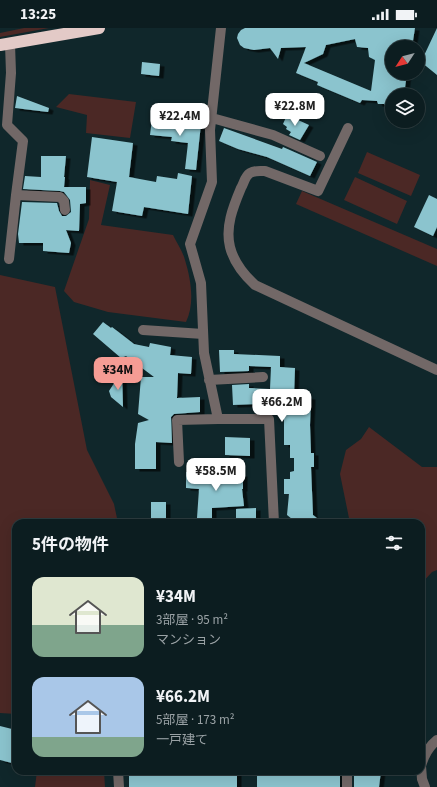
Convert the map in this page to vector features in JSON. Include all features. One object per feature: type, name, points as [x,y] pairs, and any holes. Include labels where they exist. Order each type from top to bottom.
[{"type":"highway","points":[[5,45],[99,28]]},
{"type":"street","points":[[218,419],[204,353],[201,283],[190,244],[212,182],[210,130],[221,28]]},
{"type":"street","points":[[5,45],[11,73],[7,125],[23,141],[10,259]]},
{"type":"street","points":[[212,118],[273,135],[320,156]]},
{"type":"street","points":[[348,128],[318,191],[265,171],[251,172],[247,176],[234,203],[229,221],[228,235],[230,248],[235,262],[244,275],[255,285],[437,370]]},
{"type":"street","points":[[16,195],[60,197],[64,201],[65,210]]},
{"type":"street","points":[[143,330],[203,334]]},
{"type":"street","points":[[209,380],[263,377]]},
{"type":"street","points":[[179,462],[177,420],[269,419],[274,519]]},
{"type":"street","points":[[425,753],[431,744],[437,740]]},
{"type":"street","points":[[118,775],[119,787]]},
{"type":"street","points":[[347,775],[347,787]]},
{"type":"street","points":[[422,775],[425,787]]},
{"type":"shaded area","points":[[24,28],[49,28],[0,37],[0,33]]},
{"type":"shaded area","points":[[69,94],[136,102],[130,138],[86,133],[87,115],[56,107]]},
{"type":"shaded area","points":[[367,152],[420,175],[411,196],[358,173]]},
{"type":"shaded area","points":[[355,177],[407,201],[397,224],[344,200]]},
{"type":"shaded area","points":[[90,180],[110,185],[101,225],[173,235],[184,257],[190,283],[191,299],[189,315],[186,322],[108,312],[74,302],[64,291],[89,219]]},
{"type":"shaded area","points":[[302,191],[437,249],[437,266],[296,204]]},
{"type":"shaded area","points":[[0,275],[55,287],[87,450],[114,504],[117,519],[12,519],[12,714],[0,713]]},
{"type":"shaded area","points":[[369,427],[422,467],[437,467],[437,570],[432,572],[425,580],[425,519],[349,519],[340,474],[346,450],[361,439]]},
{"type":"shaded area","points":[[36,775],[104,775],[105,787],[35,787]]},
{"type":"building","points":[[245,28],[415,28],[413,40],[385,40],[385,80],[406,80],[405,88],[385,88],[385,105],[378,104],[377,101],[362,100],[360,103],[317,85],[318,82],[296,73],[306,47],[281,48],[278,59],[270,48],[254,50],[244,48],[240,45],[237,38],[238,34]],"holes":[[[355,39],[357,47],[368,48],[369,57],[375,60],[371,91],[304,63],[323,54],[326,45]]]},
{"type":"building","points":[[437,28],[437,75],[425,65],[425,54]]},
{"type":"building","points":[[142,62],[160,64],[159,76],[141,74]]},
{"type":"building","points":[[17,96],[49,108],[48,112],[15,108]]},
{"type":"building","points":[[287,115],[309,125],[300,140],[289,135],[291,132],[286,129],[287,127],[283,124]]},
{"type":"building","points":[[152,119],[201,124],[196,170],[185,169],[188,143],[171,141],[172,137],[150,135]]},
{"type":"building","points":[[224,128],[282,149],[283,147],[317,162],[310,176],[267,157],[238,149],[219,141]]},
{"type":"building","points":[[92,137],[133,143],[129,177],[156,182],[157,176],[177,179],[178,173],[192,176],[188,214],[144,207],[142,216],[112,211],[117,182],[87,177]]},
{"type":"building","points":[[41,156],[66,156],[64,187],[86,187],[86,203],[80,204],[79,231],[66,230],[71,243],[69,253],[43,251],[43,243],[19,243],[18,234],[22,202],[57,203],[62,216],[66,216],[71,212],[70,200],[64,192],[23,189],[25,176],[41,177]]},
{"type":"building","points":[[429,195],[437,199],[437,227],[433,236],[414,227]]},
{"type":"building","points":[[103,322],[134,344],[149,347],[150,343],[171,347],[170,355],[192,357],[191,374],[178,373],[177,398],[200,397],[200,412],[174,414],[171,417],[172,443],[156,442],[156,469],[135,469],[135,444],[138,423],[149,420],[138,414],[141,377],[154,377],[142,368],[142,366],[126,356],[121,358],[93,334]]},
{"type":"building","points":[[219,350],[234,350],[234,354],[280,356],[280,367],[295,368],[294,396],[311,397],[311,453],[314,453],[314,467],[311,467],[313,515],[318,519],[292,519],[287,515],[289,494],[284,494],[284,479],[290,479],[290,472],[294,471],[294,458],[290,458],[290,445],[284,445],[284,408],[256,407],[256,404],[233,405],[232,385],[249,384],[249,388],[270,389],[271,367],[249,366],[249,371],[220,372]]},
{"type":"building","points":[[122,371],[123,407],[111,397],[109,391]]},
{"type":"building","points":[[225,437],[250,438],[250,456],[225,455]]},
{"type":"building","points":[[186,472],[213,473],[213,476],[243,474],[242,489],[244,506],[212,508],[212,519],[197,518],[199,489],[186,488]]},
{"type":"building","points":[[151,502],[166,502],[166,519],[151,519]]},
{"type":"building","points":[[256,508],[256,518],[236,519],[236,509]]},
{"type":"building","points":[[0,726],[12,729],[12,763],[0,760]]},
{"type":"building","points":[[129,775],[237,775],[237,787],[129,787]]},
{"type":"building","points":[[257,775],[340,775],[340,787],[257,787]]},
{"type":"building","points":[[354,775],[380,775],[379,787],[354,787]]}]
